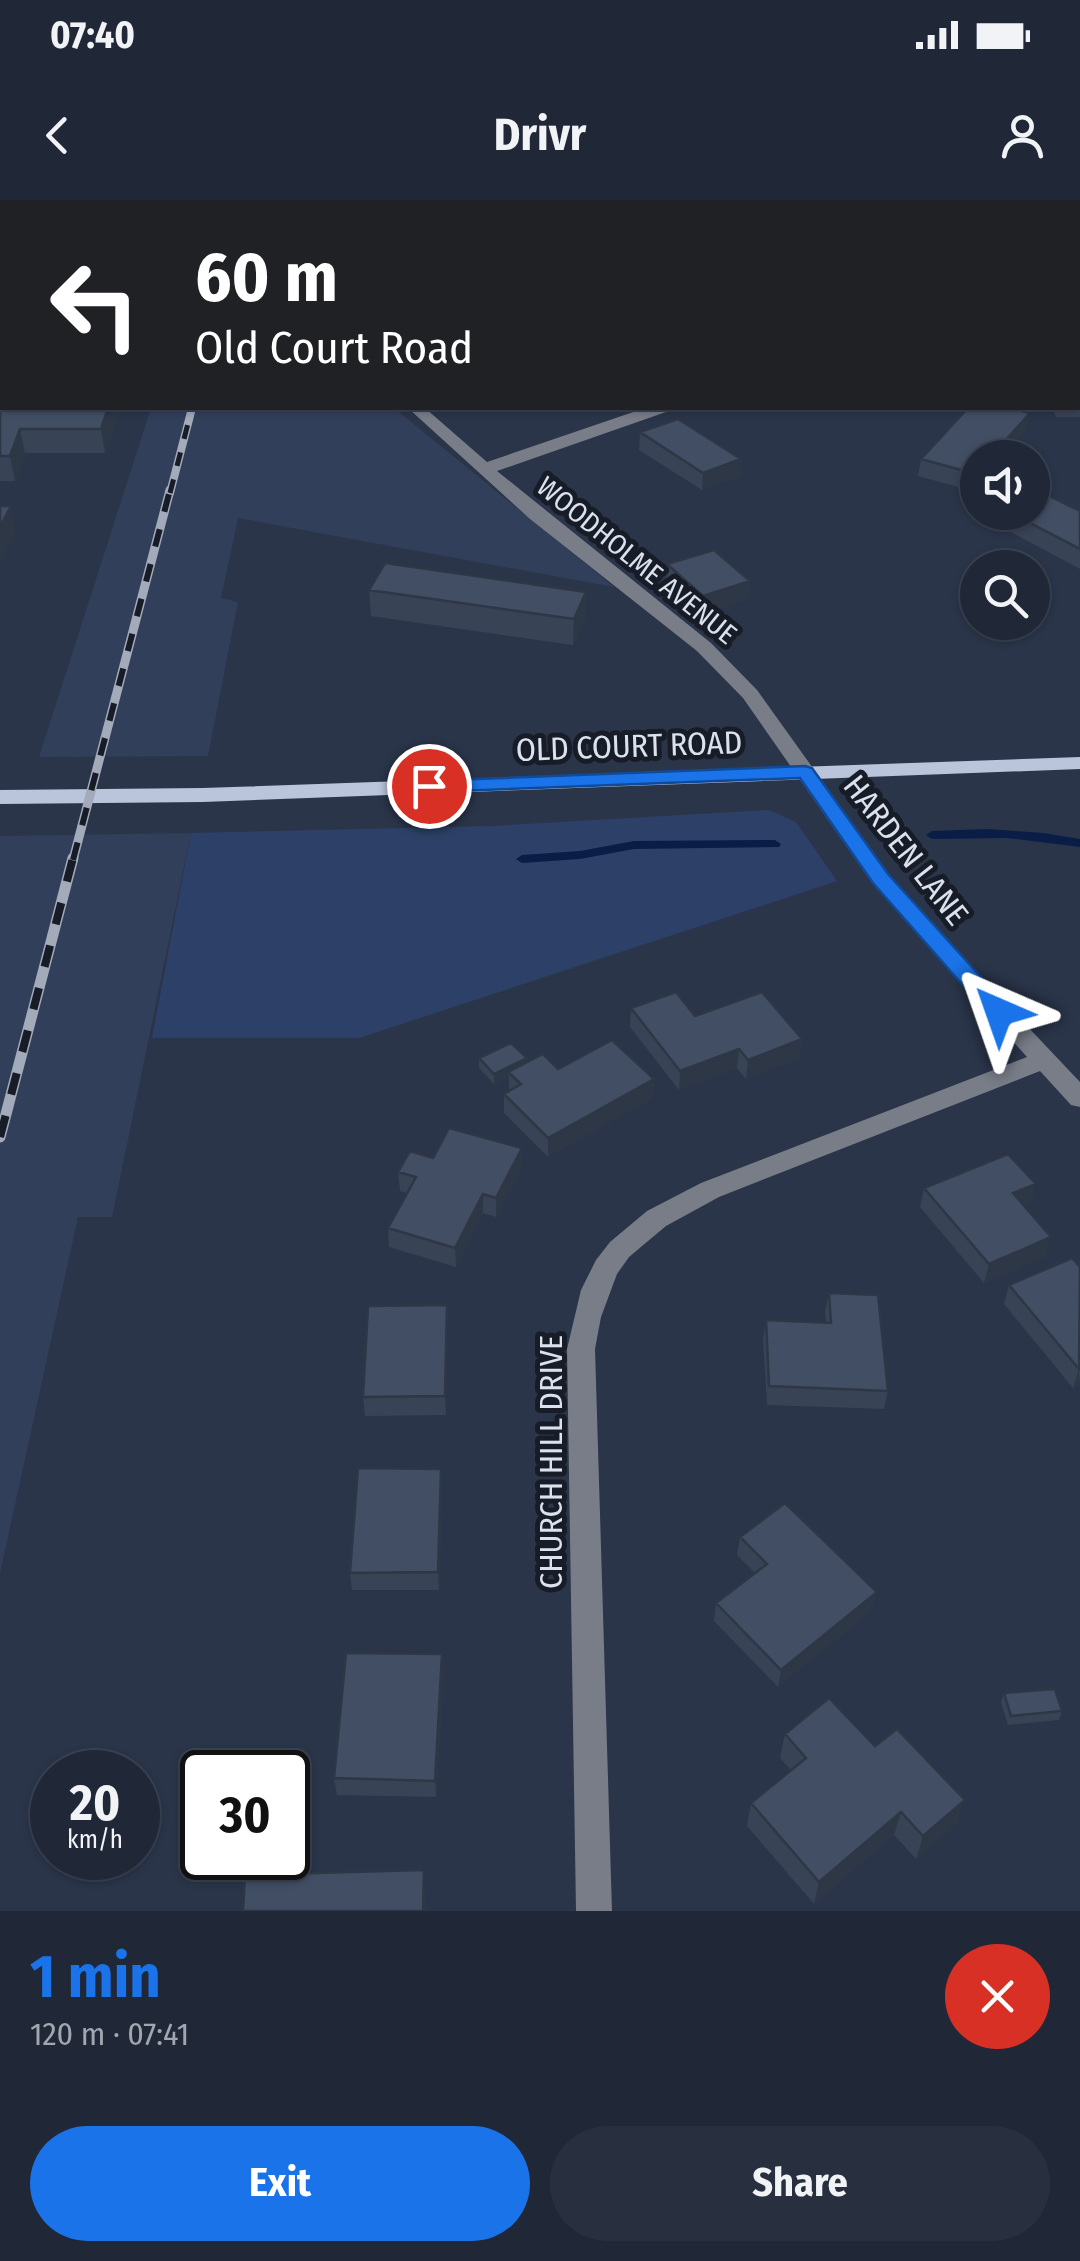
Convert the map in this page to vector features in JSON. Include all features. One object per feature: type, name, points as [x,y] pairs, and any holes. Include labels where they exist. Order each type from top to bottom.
[{"type":"main road","name":"OLD COURT ROAD","points":[[0,797],[203,796],[1080,763]]},
{"type":"street","name":"WOODHOLME AVENUE","points":[[418,410],[536,515],[704,647],[750,694],[805,772]]},
{"type":"street","points":[[485,469],[654,410]]},
{"type":"street","name":"HARDEN LANE","points":[[805,772],[893,894],[1080,1098]]},
{"type":"street","name":"CHURCH HILL DRIVE","points":[[594,1911],[581,1350],[588,1301],[606,1266],[634,1233],[666,1211],[710,1190],[1044,1060]]},
{"type":"shaded area","points":[[150,410],[396,410],[614,587],[238,518],[221,598],[238,602],[208,756],[39,757]]},
{"type":"shaded area","points":[[769,810],[796,822],[837,881],[359,1038],[152,1038],[191,833],[492,826]]},
{"type":"shaded area","points":[[191,833],[112,1217],[78,1217],[0,1573],[0,836]]},
{"type":"building","points":[[0,410],[107,410],[101,429],[20,429],[10,456],[0,456]]},
{"type":"building","points":[[966,410],[1030,413],[1006,440],[960,440],[960,470],[921,459]]},
{"type":"building","points":[[678,419],[741,459],[703,473],[640,432]]},
{"type":"building","points":[[1050,496],[1080,511],[1080,549],[1044,530],[1050,530]]},
{"type":"building","points":[[0,506],[11,506],[0,527]]},
{"type":"building","points":[[714,550],[750,581],[703,596],[667,564]]},
{"type":"building","points":[[385,563],[586,592],[574,619],[369,590]]},
{"type":"building","points":[[676,992],[695,1016],[762,992],[802,1039],[748,1060],[739,1049],[680,1071],[631,1008]]},
{"type":"building","points":[[612,1040],[654,1079],[548,1138],[504,1094],[521,1084],[508,1072],[543,1054],[558,1069]]},
{"type":"building","points":[[511,1043],[527,1058],[494,1074],[479,1058]]},
{"type":"building","points":[[449,1128],[522,1148],[496,1198],[483,1194],[455,1248],[388,1228],[416,1177],[398,1172],[410,1151],[433,1158]]},
{"type":"building","points":[[1008,1154],[1036,1184],[1013,1193],[1051,1237],[989,1264],[924,1188]]},
{"type":"building","points":[[1072,1258],[1080,1267],[1079,1369],[1009,1285]]},
{"type":"building","points":[[829,1293],[878,1295],[888,1391],[769,1386],[766,1320],[831,1323]]},
{"type":"building","points":[[447,1305],[445,1396],[363,1397],[368,1306]]},
{"type":"building","points":[[358,1468],[441,1469],[438,1572],[350,1573]]},
{"type":"building","points":[[785,1503],[877,1592],[781,1670],[716,1603],[767,1564],[740,1537]]},
{"type":"building","points":[[346,1653],[442,1654],[435,1781],[334,1778]]},
{"type":"building","points":[[1055,1689],[1062,1711],[1011,1716],[1004,1693]]},
{"type":"building","points":[[829,1698],[875,1746],[897,1729],[965,1800],[923,1836],[901,1812],[819,1882],[751,1803],[806,1758],[785,1734]]},
{"type":"building","points":[[424,1870],[423,1911],[243,1911],[245,1880],[310,1880],[310,1873]]},
{"type":"waterway","points":[[932,835],[1007,834],[1080,843]]},
{"type":"waterway","points":[[522,859],[580,855],[634,845],[775,844]]},
{"type":"railway","points":[[170,493],[191,410]]},
{"type":"railway","points":[[73,860],[170,490]]},
{"type":"railway","points":[[0,1137],[73,858]]},
{"type":"route","points":[[429,786],[805,772],[880,878],[999,1012]]}]
